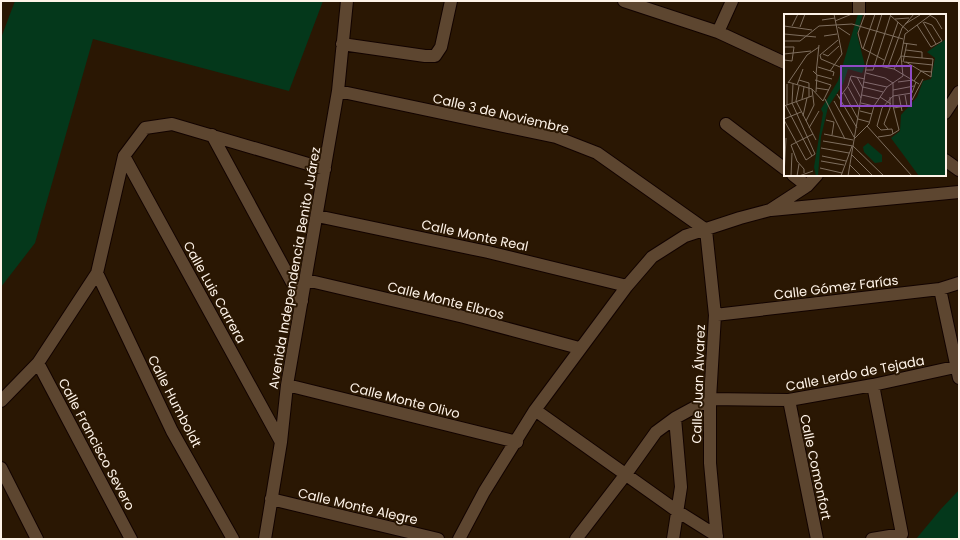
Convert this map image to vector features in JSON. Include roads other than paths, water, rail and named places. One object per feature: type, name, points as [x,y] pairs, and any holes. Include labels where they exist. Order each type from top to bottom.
[{"type":"street","name":"Avenida Independencia Benito Juárez","points":[[265,539],[281,442],[287,385],[338,91],[347,1]]},
{"type":"street","points":[[342,44],[425,56],[435,56],[442,47],[451,1]]},
{"type":"street","points":[[624,1],[650,5],[718,32],[784,63]]},
{"type":"street","points":[[718,32],[732,1]]},
{"type":"street","points":[[859,1],[859,14]]},
{"type":"street","name":"Calle 3 de Noviembre","points":[[338,91],[556,138],[597,153],[706,230]]},
{"type":"street","points":[[946,111],[959,92]]},
{"type":"street","points":[[1,401],[38,363],[97,273],[124,156],[145,128],[172,124],[325,169]]},
{"type":"street","points":[[726,124],[784,168]]},
{"type":"street","points":[[212,135],[302,301]]},
{"type":"street","name":"Calle Luis Carrera","points":[[124,156],[281,442]]},
{"type":"street","points":[[946,161],[959,170]]},
{"type":"street","points":[[794,176],[807,186]]},
{"type":"street","points":[[770,210],[807,186],[816,176]]},
{"type":"street","points":[[459,539],[484,492],[517,442],[535,410],[579,348],[627,286],[652,257],[685,236],[770,210],[959,192]]},
{"type":"street","name":"Calle Monte Real","points":[[316,216],[488,252],[627,286]]},
{"type":"street","name":"Calle Juan Álvarez","points":[[706,230],[715,314],[710,399],[710,462],[717,537]]},
{"type":"street","name":"Calle Humboldt","points":[[97,273],[172,431],[233,539]]},
{"type":"street","name":"Calle Monte Elbros","points":[[306,280],[464,317],[579,348]]},
{"type":"street","name":"Calle Gómez Farías","points":[[715,314],[940,289],[959,283]]},
{"type":"street","points":[[940,289],[958,370]]},
{"type":"street","name":"Calle Francisco Severo","points":[[38,363],[131,539]]},
{"type":"street","name":"Calle Lerdo de Tejada","points":[[710,399],[788,400],[958,370]]},
{"type":"street","name":"Calle Monte Olivo","points":[[287,385],[517,442]]},
{"type":"street","points":[[872,539],[902,534],[873,385]]},
{"type":"street","points":[[576,539],[656,432],[675,418],[710,399]]},
{"type":"street","name":"Calle Comonfort","points":[[788,400],[817,539]]},
{"type":"street","points":[[535,410],[717,537]]},
{"type":"street","points":[[673,539],[681,487],[675,418]]},
{"type":"street","points":[[1,468],[38,539]]},
{"type":"street","name":"Calle Monte Alegre","points":[[271,499],[438,539]]}]
